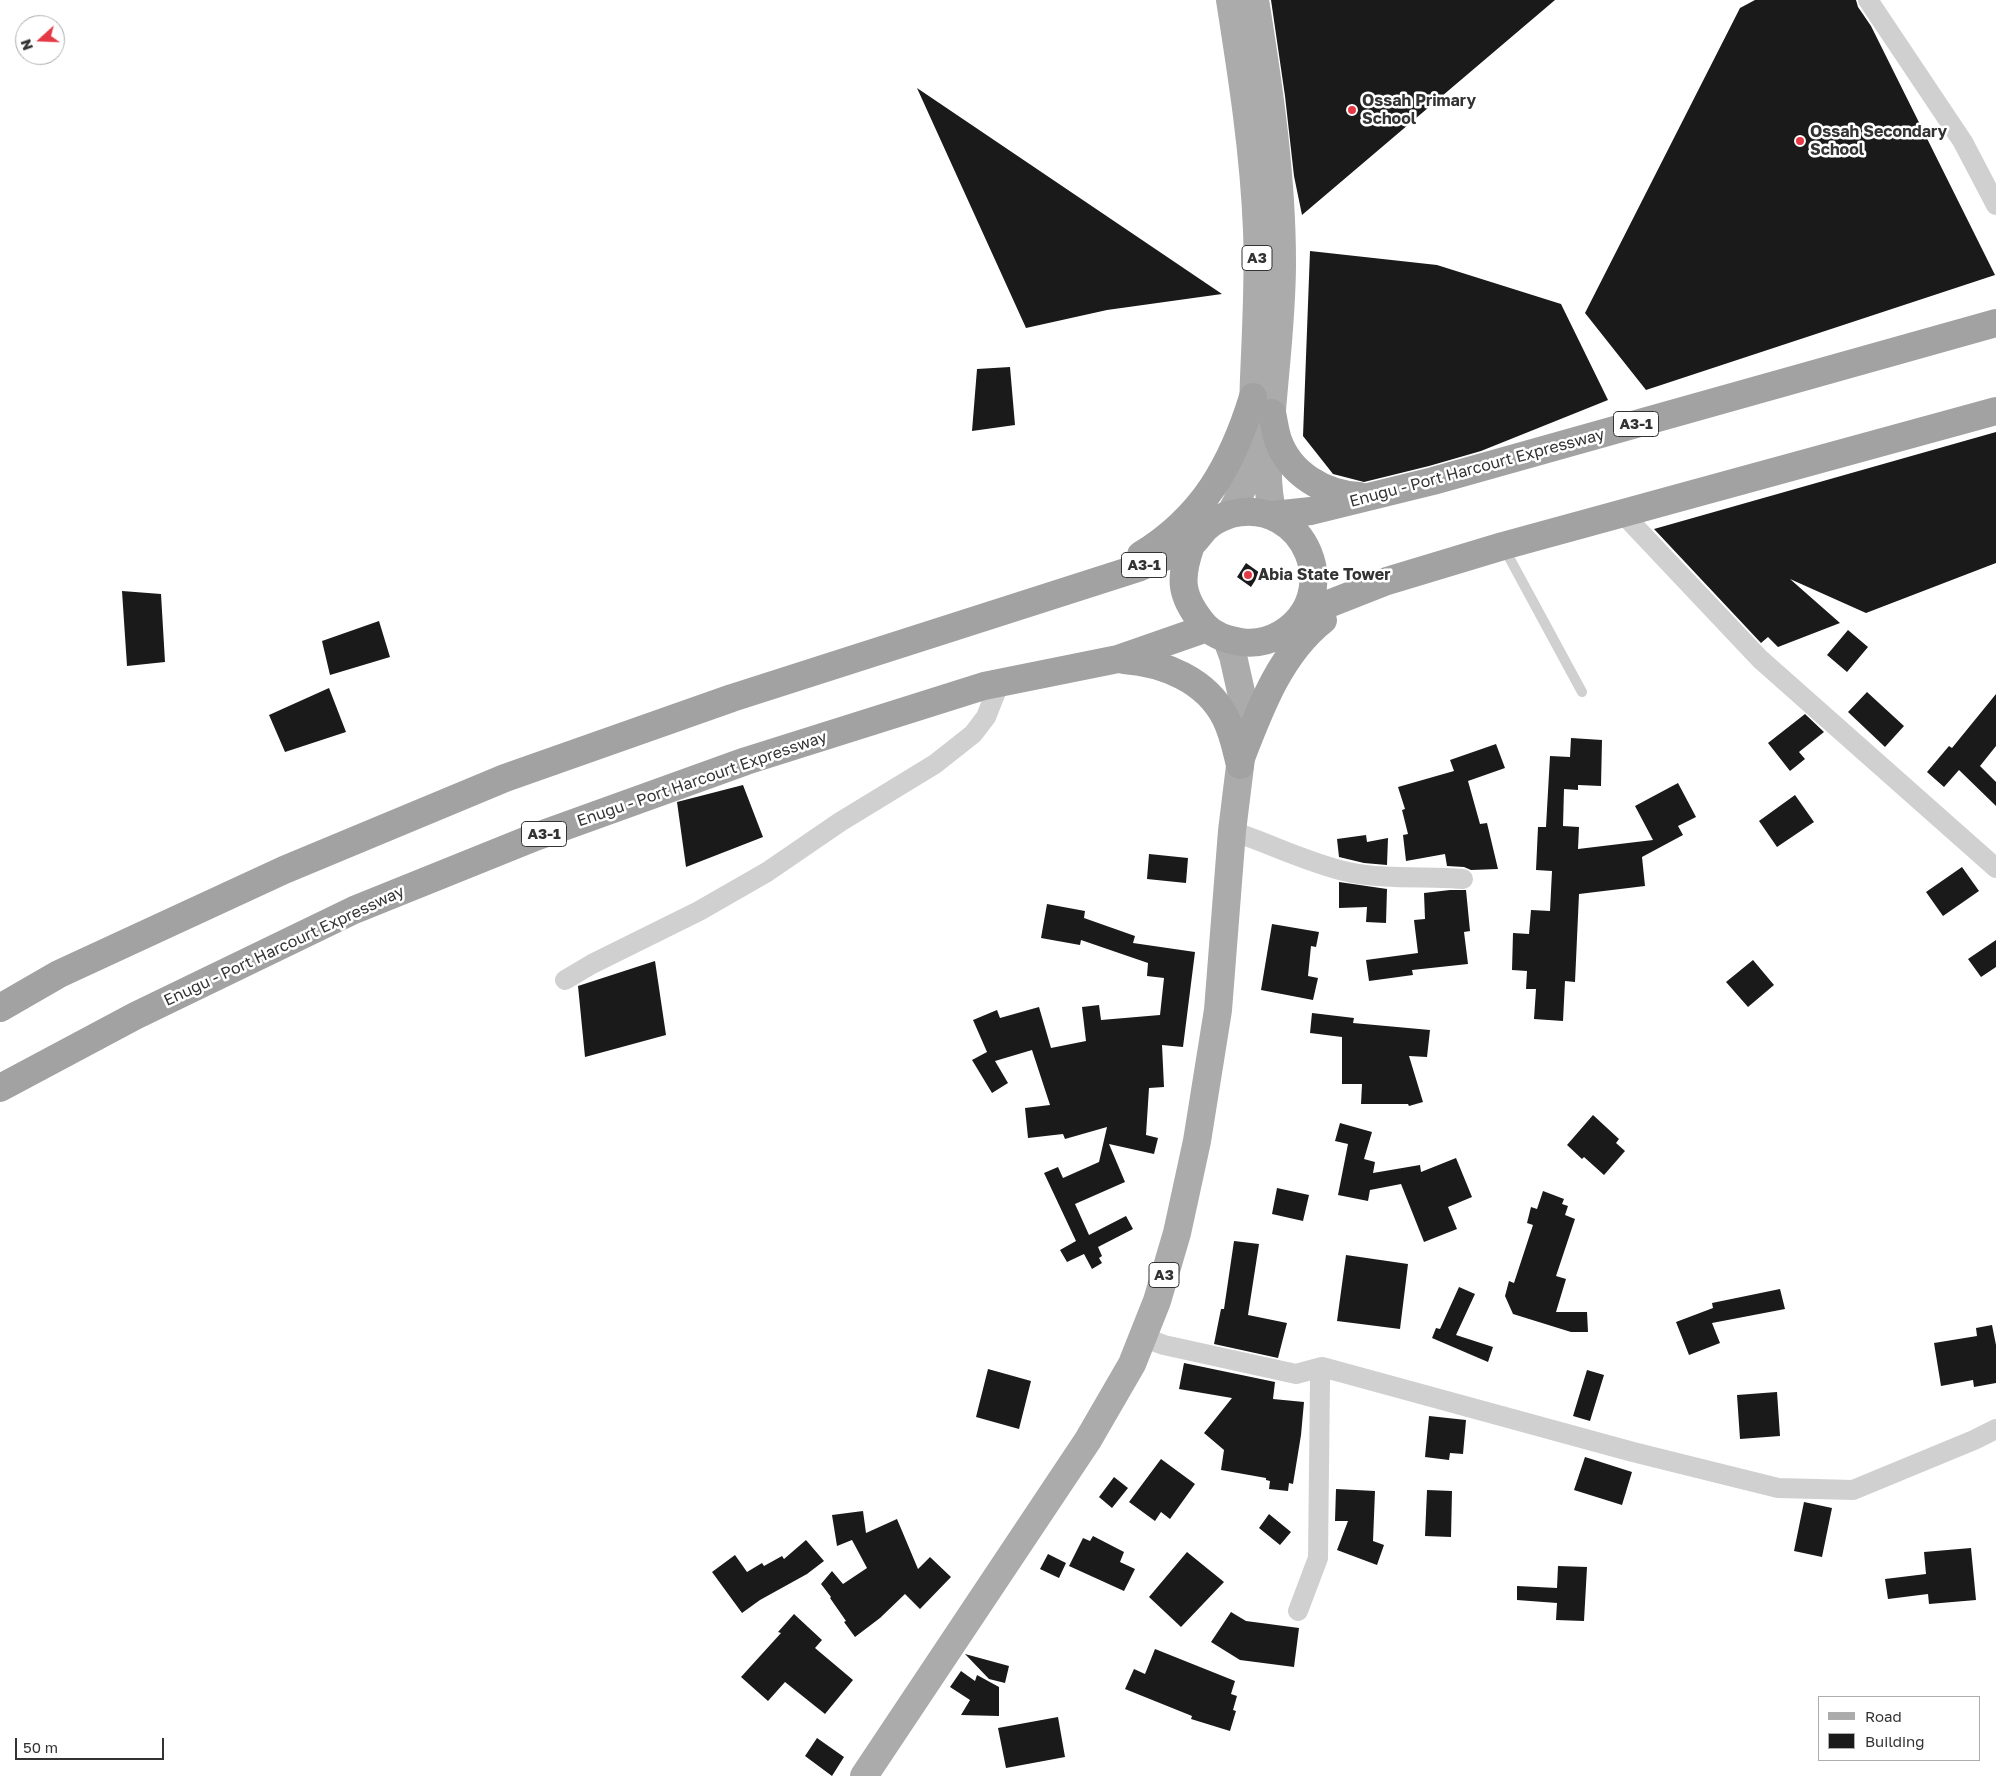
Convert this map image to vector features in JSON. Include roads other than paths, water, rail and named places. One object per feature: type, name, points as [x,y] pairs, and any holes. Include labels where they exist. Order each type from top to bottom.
[{"type":"highway","name":"Enugu - Port Harcourt Expressway","points":[[1273,515],[1311,511],[1372,497],[1996,323]]},
{"type":"highway","points":[[1095,582],[1149,550],[1196,510],[1231,458],[1242,432],[1262,405],[1286,456],[1301,473],[1324,489],[1344,496],[1372,497]]},
{"type":"highway","name":"A3-1","points":[[1303,614],[1339,598],[1503,546],[1996,411]]},
{"type":"highway","name":"A3-1","points":[[1251,511],[1273,515],[1292,528],[1307,548],[1314,570],[1312,593],[1303,614],[1291,628],[1272,639],[1249,643],[1217,634],[1192,611],[1184,590],[1184,566],[1191,545],[1208,525],[1230,514],[1251,511]]},
{"type":"highway","name":"A3-1","points":[[0,1008],[59,974],[284,870],[505,778],[732,698],[1138,568],[1191,545]]},
{"type":"highway","points":[[1240,762],[1260,708],[1275,679],[1295,649],[1313,628],[1338,608],[1404,576]]},
{"type":"highway","name":"Enugu - Port Harcourt Expressway","points":[[0,1088],[135,1016],[354,910],[536,837],[746,761],[1000,682],[1118,659],[1217,634]]},
{"type":"highway","points":[[1118,659],[1161,665],[1179,673],[1197,685],[1214,700],[1225,716],[1233,734],[1240,762]]},
{"type":"main road","name":"A3","points":[[1230,0],[1253,165],[1266,476],[1273,515]]},
{"type":"main road","name":"A3","points":[[1230,514],[1240,498],[1247,478],[1252,442],[1280,324],[1282,263],[1280,201],[1274,128],[1255,0]]},
{"type":"main road","name":"A3","points":[[1217,634],[1233,656],[1242,696]]},
{"type":"main road","name":"A3","points":[[864,1776],[1088,1440],[1132,1364],[1157,1300],[1177,1233],[1197,1141],[1218,1010],[1232,830],[1240,762],[1242,696],[1248,672],[1254,658],[1261,648],[1272,639]]},
{"type":"street","points":[[1868,0],[1962,142],[1996,205]]},
{"type":"street","points":[[1623,514],[1760,659],[1996,868]]},
{"type":"street","points":[[565,980],[767,872],[840,822],[936,764],[973,734],[986,716],[1000,682]]},
{"type":"street","points":[[1232,830],[1300,858],[1350,872],[1403,877],[1463,879]]},
{"type":"street","points":[[1142,1337],[1164,1345],[1296,1374],[1322,1367],[1633,1452],[1778,1488],[1853,1490],[1996,1429]]},
{"type":"street","points":[[1298,1611],[1318,1558],[1320,1380],[1322,1367]]},
{"type":"lane","points":[[1503,546],[1582,692]]},
{"type":"place","name":"Ossah Primary School","points":[[1352,110]]},
{"type":"place","name":"Ossah Secondary School","points":[[1800,141]]},
{"type":"place","name":"Abia State Tower","points":[[1248,575]]}]
